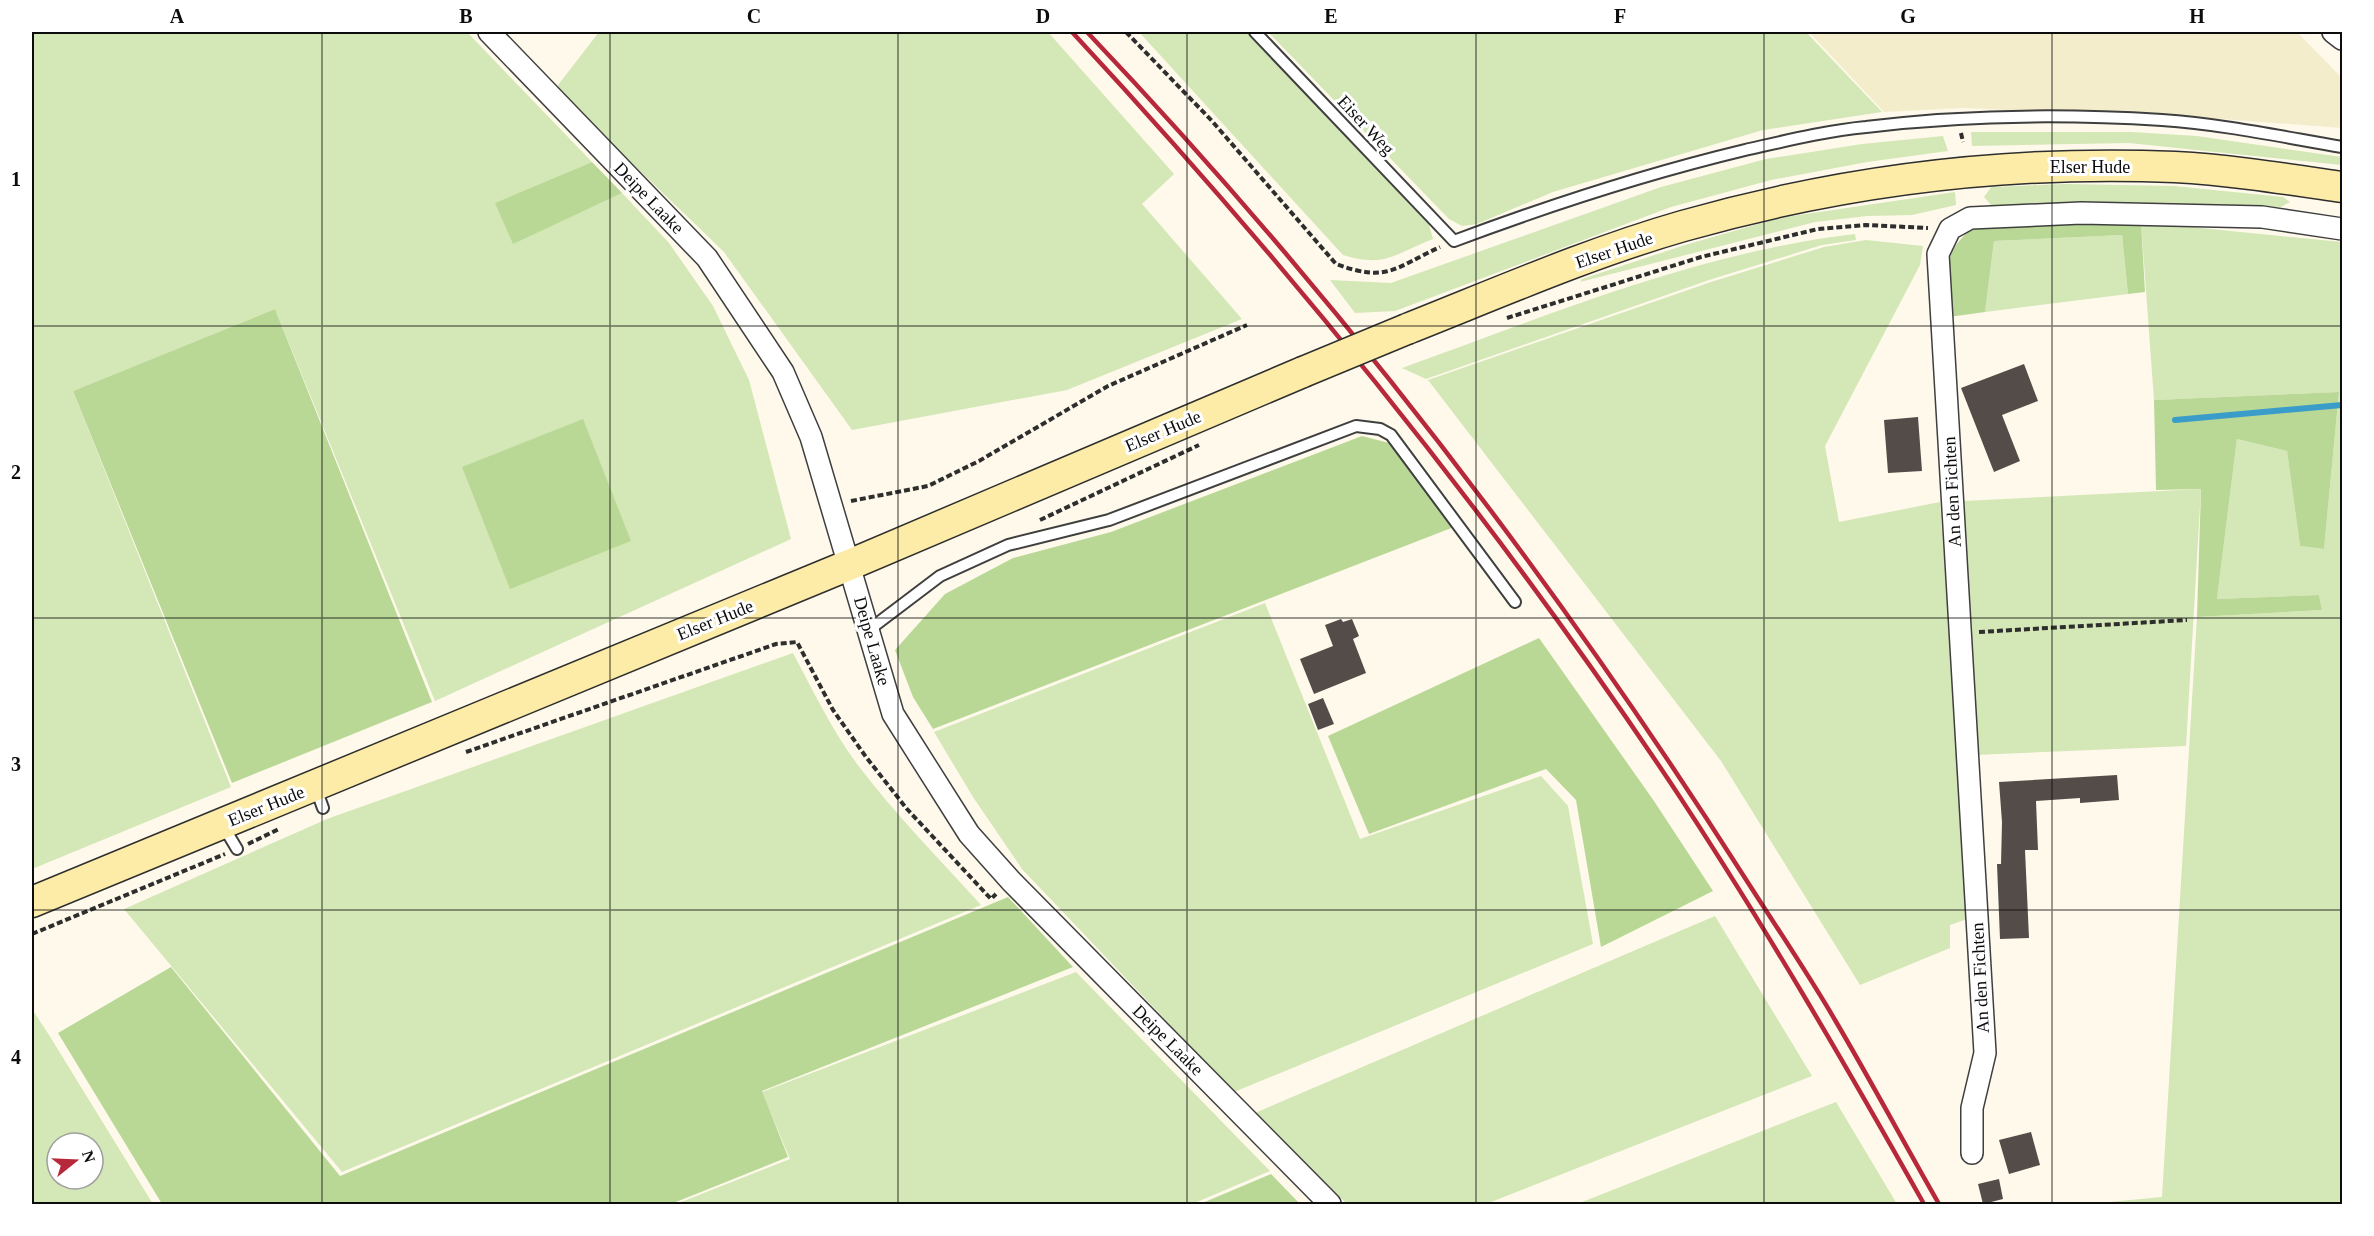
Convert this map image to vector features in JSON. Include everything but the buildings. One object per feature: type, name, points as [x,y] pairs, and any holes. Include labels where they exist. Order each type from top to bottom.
[{"type":"street","name":"Deipe Laake","points":[[489,32],[707,258],[783,372],[811,437],[870,629],[893,714],[969,834],[1011,881],[1330,1204]]},
{"type":"street","points":[[2333,32],[2343,39]]},
{"type":"street","name":"Elser Hude","points":[[32,902],[222,824],[319,797],[849,565],[1303,372],[1548,273],[1681,226],[1774,201],[1874,182],[1975,172],[2096,166],[2176,167],[2280,177],[2343,187]]},
{"type":"street","points":[[1950,229],[1970,218],[2081,213],[2262,217],[2343,228]]},
{"type":"street","name":"An den Fichten","points":[[1950,229],[1938,254],[1985,1053],[1972,1108],[1972,1153]]},
{"type":"lane","name":"Eiser Weg","points":[[1255,32],[1454,241]]},
{"type":"lane","points":[[1454,241],[1549,205],[1665,169],[1768,145],[1864,127],[1960,120],[2129,118],[2198,124],[2343,147]]},
{"type":"lane","points":[[870,629],[940,576],[1008,544],[1109,520],[1356,426],[1380,429],[1391,435],[1515,602]]},
{"type":"lane","points":[[222,824],[237,849]]},
{"type":"path","points":[[1126,32],[1212,121],[1336,264],[1361,273],[1387,274],[1454,241]]},
{"type":"path","points":[[1497,321],[1701,257],[1818,230],[1866,225],[1950,229]]},
{"type":"path","points":[[832,504],[928,486],[979,461],[1108,386],[1247,325]]},
{"type":"path","points":[[1036,522],[1208,441]]},
{"type":"path","points":[[1960,633],[2187,620]]},
{"type":"path","points":[[460,754],[776,644],[797,642],[833,710],[907,809],[991,899],[1011,881]]},
{"type":"path","points":[[32,934],[280,829]]},
{"type":"shaded area","points":[[1809,32],[2297,32],[2342,78],[2342,128],[2222,119],[1964,108],[1884,112]]},
{"type":"green space","points":[[32,32],[467,32],[592,162],[496,203],[513,243],[622,193],[669,243],[713,306],[749,380],[791,539],[435,701],[275,309],[73,391],[231,787],[32,869]]},
{"type":"green space","points":[[599,32],[1048,32],[1174,174],[1142,204],[1242,319],[1067,390],[852,430],[724,252],[555,89]]},
{"type":"green space","points":[[1139,32],[1246,32],[1429,225],[1433,239],[1390,258],[1380,260],[1358,259],[1343,255]]},
{"type":"green space","points":[[1268,32],[1806,32],[1882,112],[1763,130],[1553,192],[1477,224],[1462,226],[1449,219]]},
{"type":"green space","points":[[1971,132],[2131,132],[2197,136],[2342,157],[2342,165],[2129,143],[1972,146]]},
{"type":"green space","points":[[1943,136],[1948,151],[1867,162],[1771,180],[1671,207],[1395,311],[1355,313],[1330,280],[1391,283],[1661,187],[1766,159],[1862,144]]},
{"type":"green space","points":[[592,162],[622,193],[513,244],[495,203]]},
{"type":"green space","points":[[2065,184],[2174,186],[2283,197],[2290,202],[2281,207],[2079,201],[1992,206],[1984,197],[1991,187]]},
{"type":"green space","points":[[1955,192],[1956,205],[1912,215],[1867,216],[1815,222],[1580,282],[1582,279],[1685,245],[1779,218]]},
{"type":"green space","points":[[2141,222],[2342,242],[2342,1204],[2088,1204],[2162,1197],[2197,617],[2322,610],[2319,595],[2217,599],[2237,439],[2287,451],[2300,546],[2324,549],[2339,392],[2154,400]]},
{"type":"green space","points":[[2141,222],[2145,292],[2128,294],[2122,235],[1994,241],[1985,312],[1949,317],[1947,277],[1950,256],[1963,236],[1975,226]]},
{"type":"green space","points":[[1855,234],[1856,240],[1822,245],[1709,280],[1426,379],[1402,368],[1569,307],[1682,270],[1739,255]]},
{"type":"green space","points":[[2122,235],[2128,294],[1985,312],[1994,241]]},
{"type":"green space","points":[[1866,240],[1923,246],[1920,265],[1825,446],[1839,522],[1940,502],[1970,918],[1950,925],[1950,948],[1860,985],[1721,761],[1428,380],[1711,282],[1824,247]]},
{"type":"green space","points":[[275,309],[432,702],[232,783],[73,391]]},
{"type":"green space","points":[[2339,392],[2324,549],[2300,546],[2287,451],[2237,439],[2217,599],[2319,595],[2322,610],[2197,617],[2201,489],[2156,490],[2154,400]]},
{"type":"green space","points":[[583,419],[631,541],[510,589],[462,467]]},
{"type":"green space","points":[[1362,436],[1393,444],[1454,527],[933,729],[913,697],[895,650],[945,594],[1013,558],[1111,532]]},
{"type":"green space","points":[[2201,489],[2186,746],[1974,755],[1964,501]]},
{"type":"green space","points":[[1265,603],[1360,839],[1541,776],[1568,806],[1593,944],[1234,1092],[1022,869],[973,797],[934,732]]},
{"type":"green space","points":[[1539,638],[1654,801],[1713,891],[1601,947],[1576,800],[1546,769],[1369,834],[1328,736]]},
{"type":"green space","points":[[793,653],[831,724],[857,764],[902,818],[981,905],[342,1172],[124,909],[327,819]]},
{"type":"green space","points":[[1008,897],[1073,967],[762,1091],[788,1157],[671,1204],[162,1204],[58,1033],[171,967],[340,1176]]},
{"type":"green space","points":[[1715,916],[1812,1076],[1486,1204],[1347,1204],[1255,1113]]},
{"type":"green space","points":[[1076,972],[1270,1171],[1192,1204],[676,1204],[790,1159],[762,1092]]},
{"type":"green space","points":[[32,1009],[49,1035],[153,1204],[32,1204]]},
{"type":"green space","points":[[1836,1102],[1897,1204],[1577,1204]]},
{"type":"green space","points":[[1271,1174],[1300,1204],[1200,1204]]},
{"type":"waterway","points":[[2175,420],[2342,405]]},
{"type":"railway","points":[[1072,32],[1233,211],[1310,303],[1387,396],[1533,587],[1604,685],[1738,888],[1802,992],[1924,1204]]},
{"type":"railway","points":[[1087,32],[1267,231],[1353,334],[1517,546],[1596,655],[1672,766],[1802,966],[1939,1204]]}]
